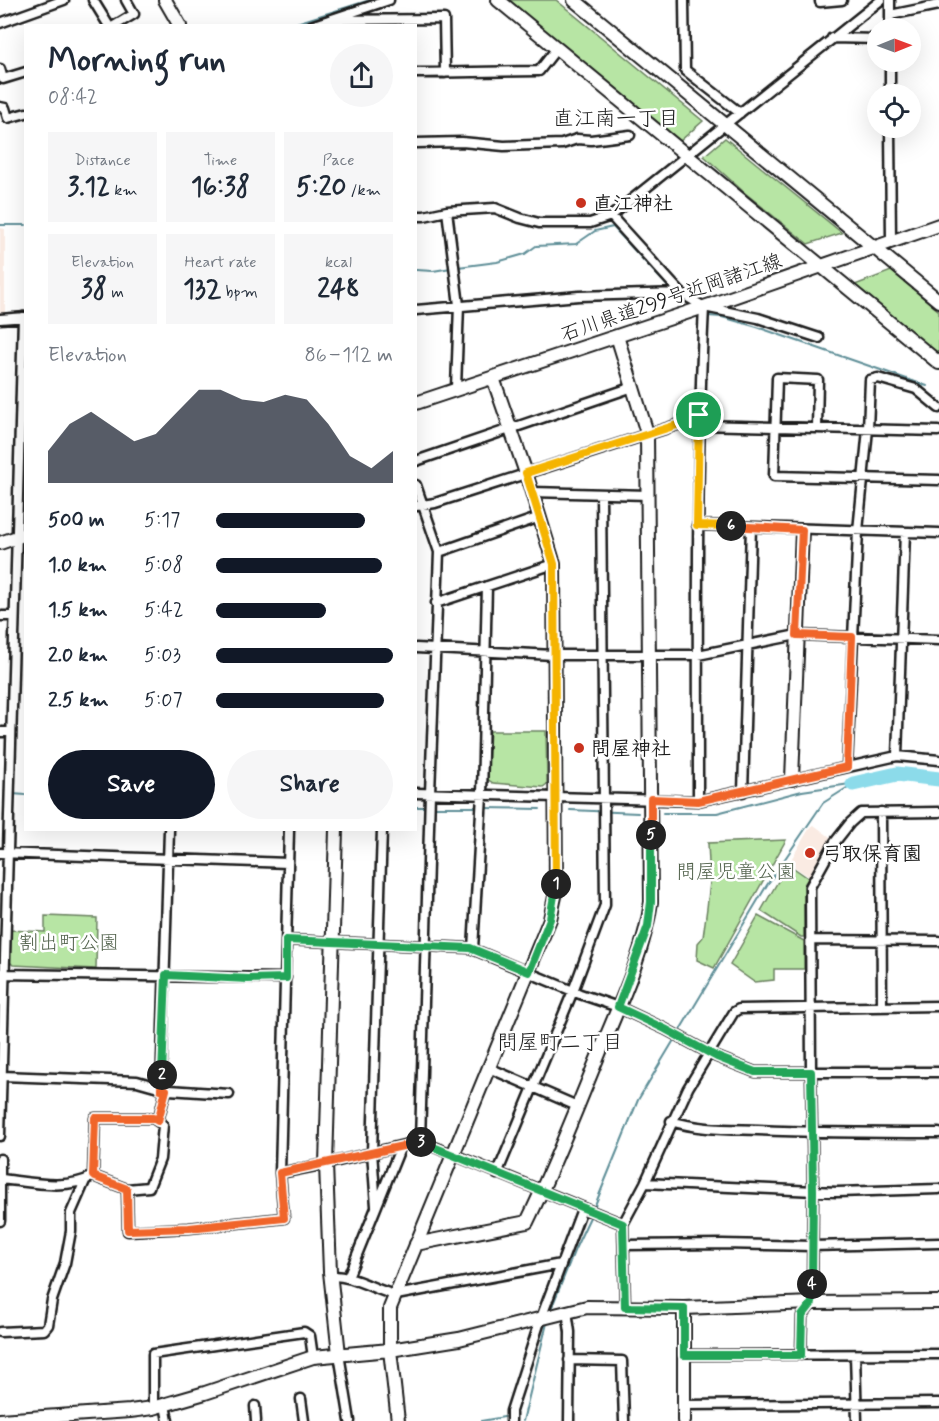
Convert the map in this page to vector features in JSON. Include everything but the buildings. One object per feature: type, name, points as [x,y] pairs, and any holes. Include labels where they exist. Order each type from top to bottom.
[{"type":"street","points":[[0,23],[64,0]]},
{"type":"street","points":[[93,0],[108,24]]},
{"type":"street","points":[[117,24],[134,14],[126,0]]},
{"type":"street","points":[[165,0],[179,24]]},
{"type":"street","points":[[317,24],[389,0]]},
{"type":"street","points":[[498,0],[688,154],[939,363]]},
{"type":"street","points":[[574,0],[939,301]]},
{"type":"street","points":[[684,0],[685,70],[740,113]]},
{"type":"street","points":[[820,0],[820,2],[842,0]]},
{"type":"street","points":[[417,216],[447,211],[495,208],[539,223],[590,224],[611,216],[881,0]]},
{"type":"street","points":[[891,0],[890,15],[939,5]]},
{"type":"street","points":[[329,20],[444,19],[445,73]]},
{"type":"street","points":[[832,38],[867,39]]},
{"type":"street","points":[[417,73],[539,71],[557,48]]},
{"type":"street","points":[[0,69],[3,78],[24,73]]},
{"type":"street","points":[[0,107],[5,108],[8,118],[24,114]]},
{"type":"street","points":[[417,143],[462,142],[504,146],[562,144],[577,139],[591,140],[630,135]]},
{"type":"street","points":[[890,138],[891,241]]},
{"type":"street","points":[[447,211],[459,305],[456,388]]},
{"type":"street","points":[[611,216],[679,293],[704,307],[758,318],[819,338]]},
{"type":"street","name":"石川県道299号近岡諸江線","points":[[417,403],[704,307],[939,225]]},
{"type":"street","points":[[417,310],[579,296],[679,293]]},
{"type":"street","points":[[698,801],[698,420],[704,307]]},
{"type":"street","points":[[0,319],[24,317],[21,536],[14,616],[9,794],[4,854],[0,1136]]},
{"type":"street","points":[[416,1244],[527,1222],[542,1192],[618,1007],[648,926],[651,902],[651,799],[647,433],[617,336]]},
{"type":"street","points":[[398,1421],[390,1350],[390,1308],[529,972],[550,919],[556,892],[554,564],[494,378]]},
{"type":"street","points":[[817,428],[818,380],[777,378],[774,476],[939,480]]},
{"type":"street","points":[[847,767],[858,531],[868,429],[870,380],[878,378],[916,389],[939,408]]},
{"type":"street","points":[[417,461],[633,387]]},
{"type":"street","points":[[420,1141],[439,552],[419,506],[647,433],[698,420],[775,427],[938,431]]},
{"type":"street","points":[[532,492],[648,495]]},
{"type":"street","points":[[497,1174],[573,991],[605,905],[601,494]]},
{"type":"street","points":[[439,552],[540,517]]},
{"type":"street","points":[[697,525],[939,533]]},
{"type":"street","points":[[743,792],[751,527]]},
{"type":"street","points":[[792,779],[802,530]]},
{"type":"street","points":[[897,756],[906,532]]},
{"type":"street","points":[[0,543],[21,536]]},
{"type":"street","points":[[436,603],[554,564]]},
{"type":"street","points":[[473,949],[482,799],[486,586]]},
{"type":"street","points":[[0,616],[14,616]]},
{"type":"street","points":[[417,648],[553,655],[698,655],[747,647],[797,635],[939,640]]},
{"type":"street","points":[[0,732],[10,732]]},
{"type":"street","points":[[417,794],[430,802],[555,797],[698,801],[897,756],[939,760]]},
{"type":"street","points":[[881,812],[882,1007]]},
{"type":"street","points":[[801,1355],[802,1316],[812,1303],[810,887],[836,842],[855,817],[861,813],[939,812]]},
{"type":"street","points":[[158,1121],[164,1089],[169,831]]},
{"type":"street","points":[[127,1189],[128,1230],[211,1226],[284,1218],[280,1173],[289,831]]},
{"type":"street","points":[[336,831],[326,1164],[331,1276],[339,1354],[350,1421]]},
{"type":"street","points":[[376,1206],[372,1152],[382,831]]},
{"type":"street","points":[[4,854],[288,863]]},
{"type":"street","points":[[286,940],[473,949],[573,991],[618,1007],[665,1029],[708,1053],[755,1072],[939,1072]]},
{"type":"street","points":[[811,940],[939,941]]},
{"type":"street","points":[[2,974],[286,978]]},
{"type":"street","points":[[625,1307],[623,1224],[645,1183],[671,1121],[708,1053],[734,1012],[739,1009],[939,1006]]},
{"type":"street","points":[[489,1068],[577,1106]]},
{"type":"street","points":[[2,1076],[137,1081],[164,1089],[229,1094]]},
{"type":"street","points":[[95,1118],[153,1118],[163,1125],[160,1159],[149,1188],[127,1189],[93,1176],[95,1118]]},
{"type":"street","points":[[671,1121],[714,1129],[812,1133],[939,1132]]},
{"type":"street","points":[[280,1173],[420,1141],[584,1210],[623,1224]]},
{"type":"street","points":[[348,1277],[401,1146]]},
{"type":"street","points":[[0,1159],[0,1221]]},
{"type":"street","points":[[1,1179],[54,1184],[85,1181],[93,1176]]},
{"type":"street","points":[[0,1332],[44,1330],[48,1325],[52,1300],[65,1263],[71,1213],[85,1181]]},
{"type":"street","points":[[645,1183],[813,1191],[939,1189]]},
{"type":"street","points":[[511,1421],[511,1411],[552,1315],[561,1264],[584,1210]]},
{"type":"street","points":[[625,1245],[812,1246],[939,1243]]},
{"type":"street","points":[[331,1276],[348,1277],[380,1292],[396,1295],[561,1264]]},
{"type":"street","points":[[0,1420],[153,1408],[313,1357],[390,1350],[459,1340],[587,1307],[684,1308],[812,1303],[939,1302]]},
{"type":"street","points":[[684,1308],[684,1421]]},
{"type":"street","points":[[552,1315],[570,1332],[569,1421]]},
{"type":"street","points":[[153,1408],[153,1354],[304,1332],[310,1336],[313,1357]]},
{"type":"street","points":[[684,1355],[939,1354]]},
{"type":"street","points":[[855,1355],[857,1421]]},
{"type":"street","points":[[568,1360],[622,1361],[624,1421]]},
{"type":"street","points":[[301,1399],[304,1421]]},
{"type":"street","points":[[684,1405],[939,1403]]},
{"type":"street","points":[[165,1405],[168,1421]]},
{"type":"street","points":[[255,1406],[256,1421]]},
{"type":"shaded area","points":[[0,228],[5,229],[5,313],[0,313]]},
{"type":"shaded area","name":"弓取保育園","points":[[814,825],[834,840],[811,878],[789,863],[809,829]]},
{"type":"green space","points":[[508,0],[556,0],[703,121],[680,141]]},
{"type":"green space","points":[[725,138],[842,233],[808,244],[745,193],[704,156]]},
{"type":"green space","points":[[891,271],[939,311],[939,355],[855,285]]},
{"type":"green space","points":[[490,731],[546,731],[547,784],[543,787],[493,783],[487,779]]},
{"type":"green space","name":"問屋児童公園","points":[[786,840],[714,968],[697,960],[698,943],[703,937],[710,882],[708,843]]},
{"type":"green space","points":[[788,864],[808,878],[804,885],[804,937],[761,911]]},
{"type":"green space","name":"割出町公園","points":[[45,916],[97,918],[96,969],[13,965],[9,961],[10,930],[45,932]]},
{"type":"green space","points":[[758,916],[804,941],[804,969],[774,969],[774,980],[754,982],[730,965]]},
{"type":"waterway","points":[[293,24],[370,0]]},
{"type":"waterway","points":[[9,112],[24,108]]},
{"type":"waterway","points":[[0,225],[24,225]]},
{"type":"waterway","points":[[458,267],[497,262],[525,254],[536,246],[576,244],[595,231],[613,227],[671,290]]},
{"type":"waterway","points":[[417,270],[433,271],[451,268]]},
{"type":"waterway","points":[[677,296],[683,303]]},
{"type":"waterway","points":[[708,316],[722,317],[757,327],[927,386]]},
{"type":"waterway","points":[[853,784],[897,774],[939,779]]},
{"type":"waterway","points":[[663,813],[717,813],[802,791],[850,784]]},
{"type":"waterway","points":[[593,1210],[638,1100],[767,885],[823,803],[853,784]]},
{"type":"waterway","points":[[12,794],[24,795]]},
{"type":"waterway","points":[[417,807],[428,807]]},
{"type":"waterway","points":[[433,807],[479,807]]},
{"type":"waterway","points":[[484,808],[540,809]]},
{"type":"waterway","points":[[570,810],[638,813]]},
{"type":"waterway","points":[[550,1312],[591,1215]]},
{"type":"waterway","points":[[523,1421],[547,1323]]},
{"type":"waterway","points":[[481,1421],[504,1417]]},
{"type":"place","name":"直江神社","points":[[581,203]]},
{"type":"place","name":"問屋神社","points":[[579,748]]},
{"type":"place","name":"弓取保育園","points":[[810,853]]},
{"type":"district","name":"直江南一丁目","points":[[616,118]]},
{"type":"district","name":"問屋町二丁目","points":[[560,1042]]},
{"type":"route","points":[[699,415],[697,525],[802,530],[797,635],[852,637],[847,767],[698,801],[651,799],[651,902],[648,926],[618,1007],[665,1029],[708,1053],[755,1072],[811,1072],[812,1303],[802,1316],[801,1355],[684,1355],[684,1308],[625,1307],[623,1224],[420,1141],[280,1173],[284,1218],[189,1228],[128,1230],[127,1189],[93,1176],[95,1118],[153,1118],[158,1121],[166,1090],[161,1089],[166,975],[248,979],[286,978],[286,940],[470,948],[529,972],[550,919],[556,892],[554,564],[526,473],[683,423],[699,415]]}]
